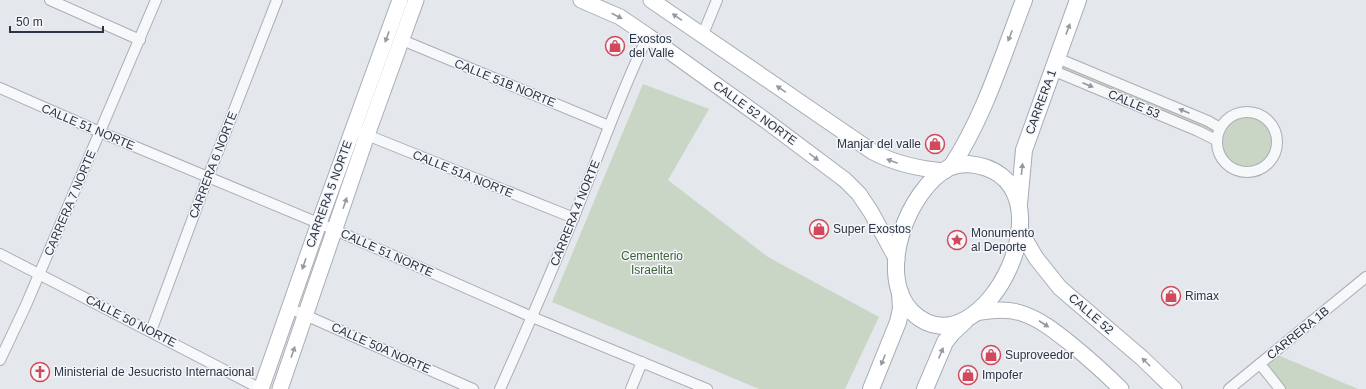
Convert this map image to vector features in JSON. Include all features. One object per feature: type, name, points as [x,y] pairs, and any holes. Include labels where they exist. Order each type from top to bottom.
[{"type":"main road","name":"CARRERA 5 NORTE","points":[[261,389],[318,223],[400,0]]},
{"type":"main road","name":"CARRERA 5 NORTE","points":[[280,389],[416,0]]},
{"type":"main road","name":"CALLE 52 NORTE","points":[[581,0],[620,17],[648,36],[845,180],[859,194],[871,212],[897,260]]},
{"type":"main road","points":[[651,0],[703,34],[873,152],[901,164],[928,170],[948,169],[959,165],[977,165],[994,171],[1008,182],[1013,190],[1019,208],[1019,229],[1016,250],[1004,279],[991,297],[952,333],[945,342],[925,389]]},
{"type":"main road","points":[[870,389],[898,322],[901,309],[900,290],[897,275],[897,260],[898,245],[902,231],[913,206],[927,187],[948,169],[964,147],[983,109],[1024,0]]},
{"type":"main road","name":"CARRERA 1","points":[[1019,208],[1024,150],[1078,0]]},
{"type":"main road","name":"CALLE 52","points":[[1019,229],[1036,258],[1060,288],[1142,358],[1174,389]]},
{"type":"main road","points":[[900,290],[908,307],[917,316],[923,320],[937,324],[956,324],[971,316],[994,310],[1008,310],[1034,318],[1054,330],[1097,365],[1121,389]]},
{"type":"street","points":[[50,0],[140,40]]},
{"type":"street","name":"CARRERA 7 NORTE","points":[[0,360],[39,274],[156,0]]},
{"type":"street","name":"CARRERA 6 NORTE","points":[[150,332],[208,177],[277,0]]},
{"type":"street","points":[[703,34],[717,0]]},
{"type":"street","name":"CARRERA 4 NORTE","points":[[500,389],[574,218],[609,126],[648,36]]},
{"type":"street","name":"CALLE 51B NORTE","points":[[402,40],[609,126]]},
{"type":"street","name":"CALLE 53","points":[[1055,64],[1208,121],[1220,128]]},
{"type":"street","name":"CALLE 53","points":[[1055,64],[1216,140]]},
{"type":"street","name":"CALLE 51 NORTE","points":[[0,88],[100,132],[335,230],[532,317],[707,389]]},
{"type":"street","points":[[1250,112],[1268,119],[1274,129],[1277,140],[1277,148],[1270,162],[1264,167],[1250,172],[1242,172],[1228,166],[1223,161],[1219,154],[1216,140],[1224,121],[1238,113],[1250,112]]},
{"type":"street","name":"CALLE 51A NORTE","points":[[353,128],[574,218]]},
{"type":"street","name":"CALLE 50 NORTE","points":[[0,254],[261,389]]},
{"type":"street","name":"CARRERA 1B","points":[[1229,389],[1366,277]]},
{"type":"street","name":"CALLE 50A NORTE","points":[[289,308],[472,389]]},
{"type":"street","points":[[631,389],[642,362]]},
{"type":"street","points":[[1260,364],[1280,389]]},
{"type":"green space","points":[[1057,58],[1219,128],[1232,115],[1245,112],[1259,114],[1265,117],[1274,127],[1277,141],[1275,154],[1268,163],[1259,170],[1248,172],[1237,171],[1227,165],[1220,155],[1216,140],[1052,70]]},
{"type":"green space","name":"Cementerio Israelita","points":[[643,84],[709,109],[668,180],[768,257],[879,317],[845,389],[759,389],[552,302]]},
{"type":"green space","points":[[1273,353],[1358,389],[1280,389],[1260,364]]},
{"type":"place","name":"Exostos del Valle","points":[[615,46]]},
{"type":"place","name":"Manjar del valle","points":[[935,144]]},
{"type":"place","name":"Super Exostos","points":[[819,229]]},
{"type":"place","name":"Monumento al Deporte","points":[[957,240]]},
{"type":"place","name":"Rimax","points":[[1171,296]]},
{"type":"place","name":"Suproveedor","points":[[991,355]]},
{"type":"place","name":"Ministerial de Jesucristo Internacional","points":[[40,372]]},
{"type":"place","name":"Impofer","points":[[968,375]]}]
